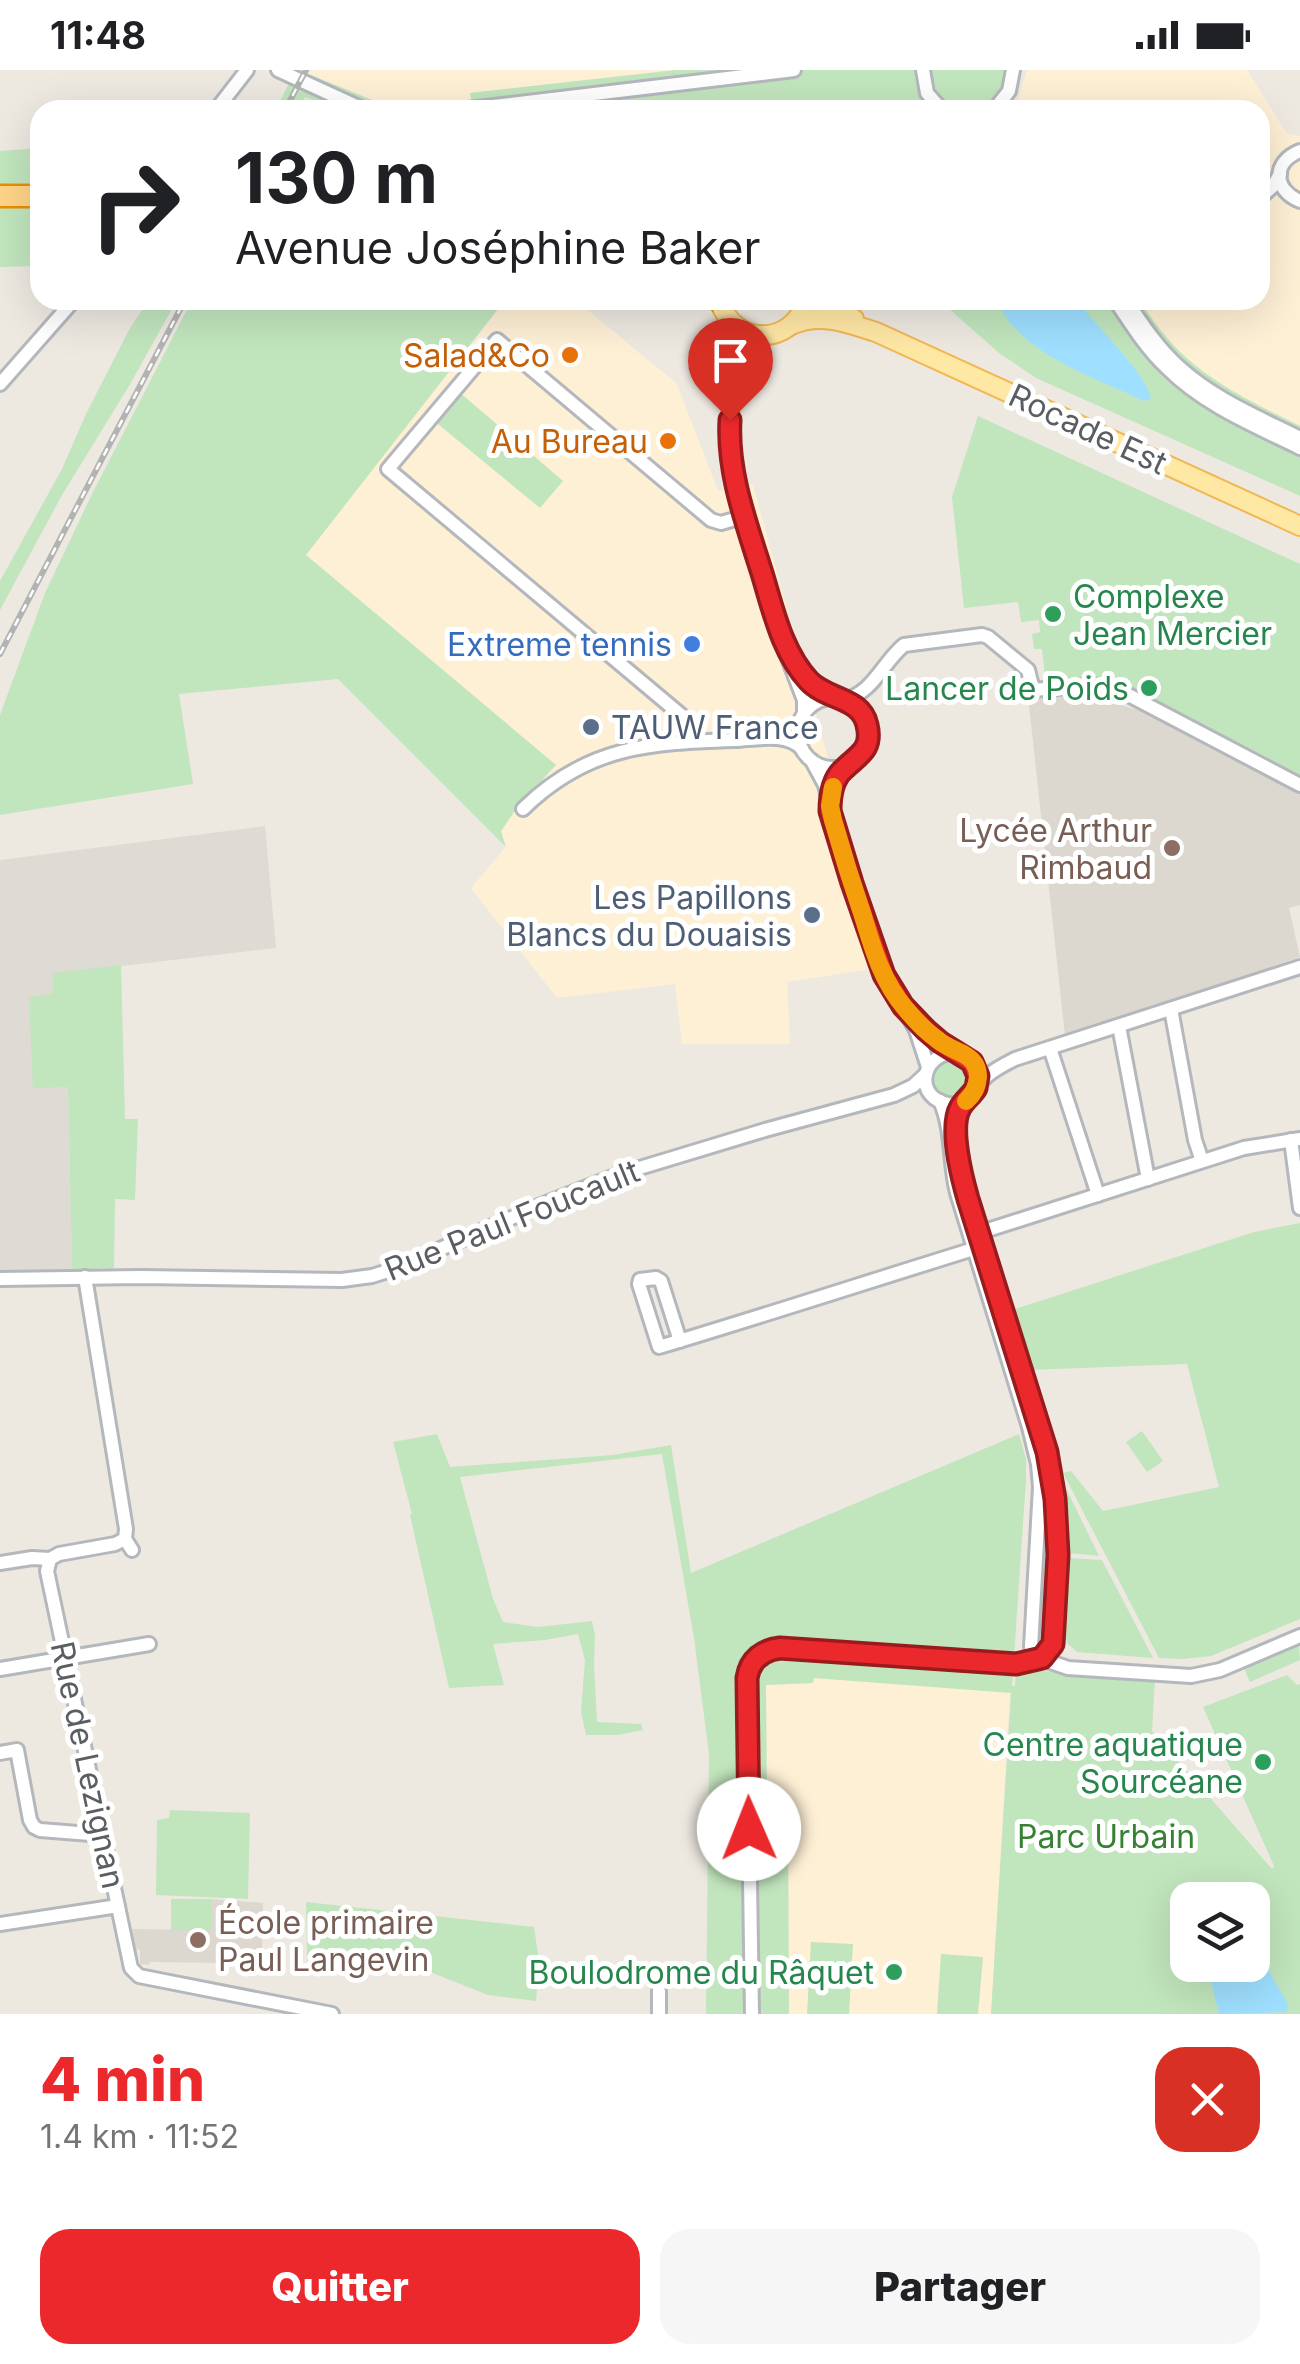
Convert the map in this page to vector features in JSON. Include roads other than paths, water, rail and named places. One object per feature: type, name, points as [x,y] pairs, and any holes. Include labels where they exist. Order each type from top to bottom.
[{"type":"highway","points":[[0,196],[30,196]]},
{"type":"main road","points":[[725,310],[747,333],[768,336],[794,324],[804,310]]},
{"type":"main road","name":"Rocade Est","points":[[839,310],[876,332],[1300,526]]},
{"type":"main road","name":"Rocade Est","points":[[794,324],[821,318],[876,332]]},
{"type":"street","points":[[224,100],[247,70]]},
{"type":"street","points":[[278,70],[344,100]]},
{"type":"street","points":[[544,100],[794,70]]},
{"type":"street","points":[[1008,100],[1013,70]]},
{"type":"street","points":[[921,76],[931,100]]},
{"type":"street","points":[[1003,100],[1008,94]]},
{"type":"street","points":[[1270,187],[1286,159],[1300,151]]},
{"type":"street","points":[[1280,174],[1282,186],[1296,200]]},
{"type":"street","points":[[1270,196],[1296,200]]},
{"type":"street","points":[[0,384],[65,310]]},
{"type":"street","points":[[722,310],[734,343],[730,450],[744,516],[785,652],[804,700],[798,734],[802,749]]},
{"type":"street","points":[[1121,310],[1148,348],[1194,392],[1300,448]]},
{"type":"street","points":[[1133,310],[1154,340],[1190,376],[1228,402],[1300,438]]},
{"type":"street","points":[[733,397],[745,358],[754,345],[768,336]]},
{"type":"street","points":[[696,741],[681,714],[388,469],[497,340],[711,520],[721,523],[744,516]]},
{"type":"street","points":[[780,633],[810,682],[858,708],[867,722]]},
{"type":"street","points":[[769,738],[792,729],[816,702],[855,697],[904,645],[982,635],[1028,670],[1033,690],[1091,685],[1117,689],[1300,785]]},
{"type":"street","points":[[812,761],[826,768],[845,766],[858,759],[868,739],[865,702],[875,679]]},
{"type":"street","points":[[523,809],[554,783],[597,759],[638,746],[769,738],[798,744],[812,761],[823,782],[878,964],[922,1044],[927,1087],[946,1117],[954,1184],[1044,1444],[1052,1479],[1058,1555],[1053,1644],[1042,1658],[1016,1664],[780,1648],[767,1650],[749,1670],[752,2014]]},
{"type":"street","points":[[830,811],[835,782],[845,766]]},
{"type":"street","points":[[1300,967],[1015,1059],[994,1070],[977,1086],[963,1102],[956,1121],[959,1159],[976,1241],[1038,1464],[1040,1492],[1030,1644],[1042,1658],[1068,1668],[1191,1676],[1210,1673],[1300,1636]]},
{"type":"street","points":[[903,1006],[932,1036],[976,1068],[977,1086]]},
{"type":"street","points":[[1170,1009],[1202,1161]]},
{"type":"street","points":[[1119,1026],[1148,1178]]},
{"type":"street","points":[[1050,1048],[1098,1195]]},
{"type":"street","points":[[927,1071],[940,1054],[1015,1059]]},
{"type":"street","name":"Rue Paul Foucault","points":[[0,1279],[342,1280],[372,1276],[623,1173],[894,1095],[913,1086],[927,1071]]},
{"type":"street","name":"Rue Paul Foucault","points":[[894,1095],[938,1100]]},
{"type":"street","points":[[938,1100],[963,1102]]},
{"type":"street","points":[[680,1341],[662,1282],[657,1278],[640,1280],[659,1348],[680,1341],[976,1241],[1098,1195],[1250,1146],[1296,1139],[1300,1208]]},
{"type":"street","points":[[0,1563],[50,1559],[59,1554],[128,1544],[84,1278]]},
{"type":"street","name":"Rue de Lezignan","points":[[50,1559],[47,1571],[133,1971],[332,2014]]},
{"type":"street","points":[[0,1669],[148,1644]]},
{"type":"street","points":[[0,1753],[17,1750],[34,1827],[104,1835]]},
{"type":"street","points":[[0,1924],[118,1906]]},
{"type":"street","points":[[659,1991],[659,2014]]},
{"type":"water","points":[[1002,310],[1085,310],[1130,362],[1151,398],[1142,400],[1060,362],[1007,319]]},
{"type":"water","points":[[1270,1973],[1288,2004],[1287,2012],[1219,2014],[1211,1982],[1270,1982]]},
{"type":"railway","points":[[290,100],[306,70]]},
{"type":"railway","points":[[0,654],[180,310]]},
{"type":"place","name":"Salad&Co","points":[[570,355]]},
{"type":"place","name":"Au Bureau","points":[[668,441]]},
{"type":"place","name":"Complexe Jean Mercier","points":[[1053,614]]},
{"type":"place","name":"Extreme tennis","points":[[692,644]]},
{"type":"place","name":"Lancer de Poids","points":[[1149,688]]},
{"type":"place","name":"TAUW France","points":[[591,727]]},
{"type":"place","name":"Lycée Arthur Rimbaud","points":[[1172,848]]},
{"type":"place","name":"Les Papillons Blancs du Douaisis","points":[[812,915]]},
{"type":"place","name":"Centre aquatique Sourcéane","points":[[1263,1762]]},
{"type":"place","name":"École primaire Paul Langevin","points":[[198,1940]]},
{"type":"place","name":"Boulodrome du Râquet","points":[[894,1972]]},
{"type":"park label","name":"Parc Urbain","points":[[1106,1836]]}]
